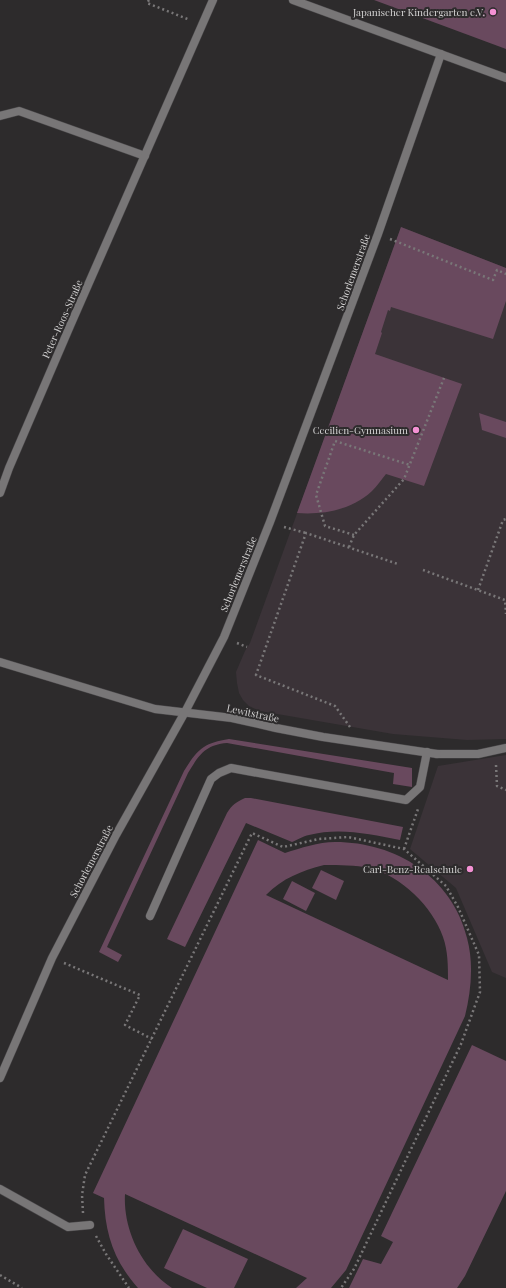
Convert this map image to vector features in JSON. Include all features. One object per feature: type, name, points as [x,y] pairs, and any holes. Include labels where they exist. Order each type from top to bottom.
[{"type":"street","name":"Peter-Roos-Straße","points":[[0,493],[9,468],[70,326],[213,0]]},
{"type":"street","points":[[292,0],[312,3],[506,78]]},
{"type":"street","name":"Schorlemerstraße","points":[[0,1078],[52,958],[116,836],[185,712],[224,637],[270,522],[378,234],[441,54]]},
{"type":"street","points":[[0,116],[19,111],[145,156]]},
{"type":"street","name":"Lewitstraße","points":[[0,662],[156,709],[232,718],[276,728],[437,754],[478,754],[506,748]]},
{"type":"street","points":[[150,916],[211,779],[219,773],[231,768],[406,800],[420,787],[427,752]]},
{"type":"street","points":[[0,1189],[68,1227],[90,1225]]},
{"type":"path","points":[[148,0],[147,3],[203,25]]},
{"type":"path","points":[[378,234],[493,280],[497,270],[506,274]]},
{"type":"path","points":[[349,547],[354,535],[404,479],[444,378]]},
{"type":"path","points":[[354,535],[325,526],[316,495],[335,441],[410,465]]},
{"type":"path","points":[[478,590],[503,520],[506,519]]},
{"type":"path","points":[[270,522],[398,564]]},
{"type":"path","points":[[306,533],[256,675],[335,706],[360,742]]},
{"type":"path","points":[[422,570],[505,599],[506,614]]},
{"type":"path","points":[[495,750],[497,786],[506,790]]},
{"type":"path","points":[[129,1288],[106,1254],[83,1213],[82,1195],[85,1175],[252,834],[283,847],[319,839],[348,837],[404,849],[446,886],[458,907],[479,955],[480,992],[461,1044],[354,1269],[341,1288]]},
{"type":"path","points":[[52,958],[140,995],[125,1025],[152,1039]]},
{"type":"path","points":[[0,1276],[22,1288]]},
{"type":"shaded area","points":[[374,0],[506,0],[506,49]]},
{"type":"shaded area","name":"Cecilien-Gymnasium","points":[[401,227],[506,268],[506,739],[467,740],[393,734],[260,711],[249,706],[239,693],[236,672],[250,643]]},
{"type":"shaded area","points":[[401,227],[506,268],[506,301],[493,339],[391,307],[390,311],[388,310],[375,354],[462,384],[424,486],[386,474],[372,491],[356,503],[327,512],[297,513]]},
{"type":"shaded area","points":[[479,413],[506,422],[506,438],[482,430]]},
{"type":"shaded area","points":[[229,739],[412,768],[412,787],[393,784],[394,773],[227,743],[213,746],[199,756],[188,773],[107,947],[122,955],[118,962],[99,952],[184,771],[197,753],[207,745]]},
{"type":"shaded area","name":"Carl-Benz-Realschule","points":[[506,755],[506,978],[492,972],[456,888],[410,849],[438,766]]},
{"type":"shaded area","points":[[245,798],[403,827],[400,840],[343,831],[320,833],[302,837],[292,842],[246,823],[185,947],[167,939],[227,813],[234,804]]},
{"type":"shaded area","points":[[258,840],[285,853],[329,842],[358,844],[379,848],[400,856],[418,867],[435,881],[449,897],[460,916],[469,948],[471,977],[465,1016],[346,1270],[331,1288],[296,1288],[307,1278],[125,1194],[127,1221],[136,1247],[151,1270],[172,1288],[138,1288],[123,1268],[112,1246],[106,1223],[104,1198],[93,1193]],"holes":[[[324,865],[370,868],[393,878],[414,894],[432,915],[445,942],[448,964],[448,980],[266,895],[279,884],[293,876]]]},
{"type":"shaded area","points":[[321,870],[344,881],[336,900],[312,888]]},
{"type":"shaded area","points":[[292,881],[315,893],[306,911],[283,899]]},
{"type":"shaded area","points":[[472,1045],[506,1061],[506,1191],[465,1276],[457,1288],[349,1288],[363,1259],[381,1264],[393,1242],[381,1236]]},
{"type":"shaded area","points":[[183,1229],[248,1259],[234,1288],[207,1288],[164,1268]]},
{"type":"place","name":"Japanischer Kindergarten e.V.","points":[[493,12]]},
{"type":"place","name":"Cecilien-Gymnasium","points":[[416,430]]},
{"type":"place","name":"Carl-Benz-Realschule","points":[[470,869]]}]
